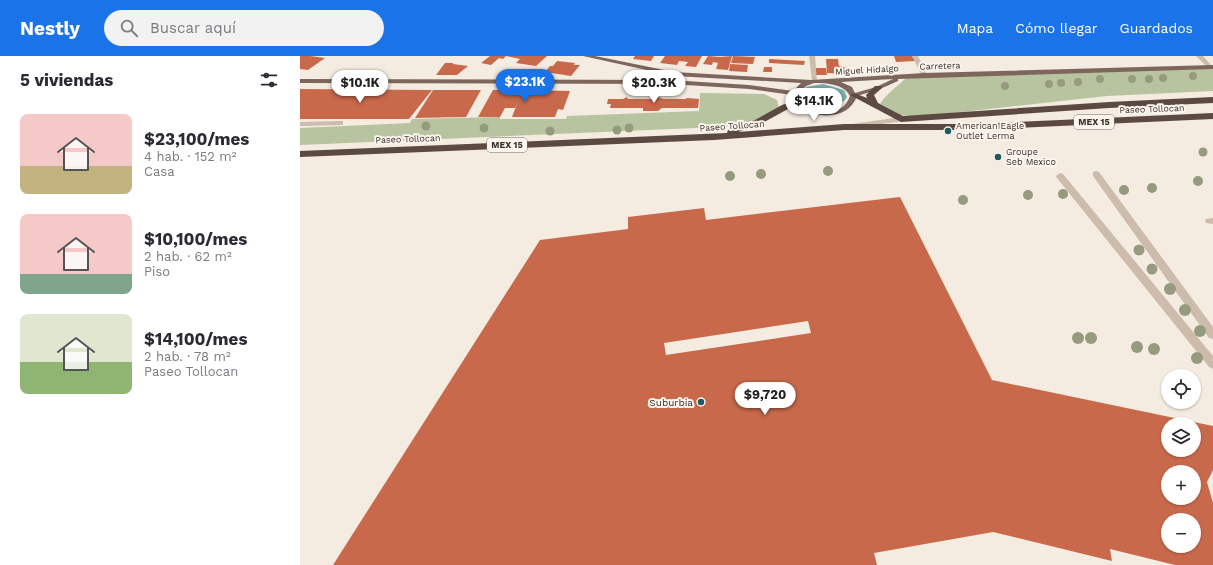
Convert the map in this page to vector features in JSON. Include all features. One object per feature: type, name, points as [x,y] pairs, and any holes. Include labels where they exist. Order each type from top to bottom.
[{"type":"highway","points":[[874,104],[870,95],[878,88]]},
{"type":"highway","points":[[854,95],[901,119],[1108,105],[1213,100]]},
{"type":"highway","points":[[714,137],[756,123],[785,107],[798,103]]},
{"type":"highway","name":"Paseo Tollocan","points":[[300,154],[714,137],[844,127],[974,127],[1213,116]]},
{"type":"main road","points":[[586,56],[674,74],[828,81],[849,88],[854,95],[854,102],[849,108],[840,112],[828,114],[805,109],[798,103],[796,93],[798,88],[814,81]]},
{"type":"main road","name":"Carretera","points":[[908,76],[1212,67]]},
{"type":"main road","points":[[670,82],[674,74]]},
{"type":"main road","points":[[854,95],[878,88],[891,81],[908,76]]},
{"type":"main road","name":"Miguel Hidalgo","points":[[828,81],[908,76]]},
{"type":"main road","points":[[300,81],[670,82],[762,88],[796,93]]},
{"type":"street","points":[[812,56],[814,81]]},
{"type":"street","points":[[915,56],[924,75]]},
{"type":"street","points":[[1199,56],[1212,67]]},
{"type":"street","points":[[844,127],[901,119]]},
{"type":"street","points":[[300,124],[340,123]]},
{"type":"street","points":[[1096,174],[1213,335]]},
{"type":"street","points":[[1060,176],[1213,364]]},
{"type":"green space","points":[[1213,67],[1213,91],[1107,96],[913,116],[901,115],[880,104],[908,76]]},
{"type":"green space","points":[[700,93],[764,94],[777,100],[779,108],[743,126],[300,145],[300,128],[410,123],[412,119],[500,117],[500,119],[566,119],[567,116],[699,111]]},
{"type":"water","points":[[823,84],[844,90],[847,97],[844,101],[825,105],[811,104],[801,98],[799,93],[806,87]]},
{"type":"building","points":[[300,56],[325,58],[308,70],[300,69]]},
{"type":"building","points":[[490,56],[506,56],[503,59],[499,58],[491,65],[481,63]]},
{"type":"building","points":[[506,56],[547,56],[536,66],[516,63],[520,59]]},
{"type":"building","points":[[635,56],[654,56],[651,61],[633,59]]},
{"type":"building","points":[[665,56],[702,56],[696,67],[685,66],[688,62],[679,61],[677,65],[660,63]]},
{"type":"building","points":[[708,56],[732,56],[728,70],[716,69],[718,63],[713,62],[712,65],[703,64]]},
{"type":"building","points":[[733,56],[755,57],[753,64],[731,63]]},
{"type":"building","points":[[894,56],[912,56],[915,61],[896,62]]},
{"type":"building","points":[[769,59],[805,61],[804,65],[769,63]]},
{"type":"building","points":[[826,59],[838,59],[839,66],[846,66],[847,74],[827,73]]},
{"type":"building","points":[[557,61],[580,65],[571,76],[545,72]]},
{"type":"building","points":[[445,63],[468,66],[457,75],[436,75]]},
{"type":"building","points":[[730,64],[748,65],[747,72],[729,71]]},
{"type":"building","points":[[764,67],[772,67],[772,72],[763,72]]},
{"type":"building","points":[[815,68],[826,68],[827,75],[815,75]]},
{"type":"building","points":[[300,89],[432,90],[409,119],[300,119]]},
{"type":"building","points":[[433,90],[481,90],[466,117],[415,118]]},
{"type":"building","points":[[493,90],[514,90],[511,94],[522,94],[524,90],[570,91],[563,110],[558,109],[555,117],[512,117],[518,101],[515,108],[505,108],[500,117],[478,117]]},
{"type":"building","points":[[627,97],[628,99],[654,99],[658,97],[663,99],[699,99],[698,108],[662,108],[658,111],[643,111],[643,108],[610,108],[611,104],[607,104],[608,99],[623,99]]},
{"type":"building","points":[[900,197],[992,380],[1170,417],[1161,417],[1161,457],[1201,457],[1201,424],[1213,426],[1213,470],[1207,482],[1213,503],[1213,565],[1175,565],[1110,549],[1112,561],[993,532],[874,553],[877,565],[333,565],[540,240],[628,229],[628,217],[704,208],[706,220]],"holes":[[[808,321],[811,333],[666,355],[664,343]]]},
{"type":"place","name":"American Eagle Outlet Lerma","points":[[948,131]]},
{"type":"place","name":"Groupe Seb Mexico","points":[[998,157]]},
{"type":"place","name":"Suburbia","points":[[701,402]]}]
